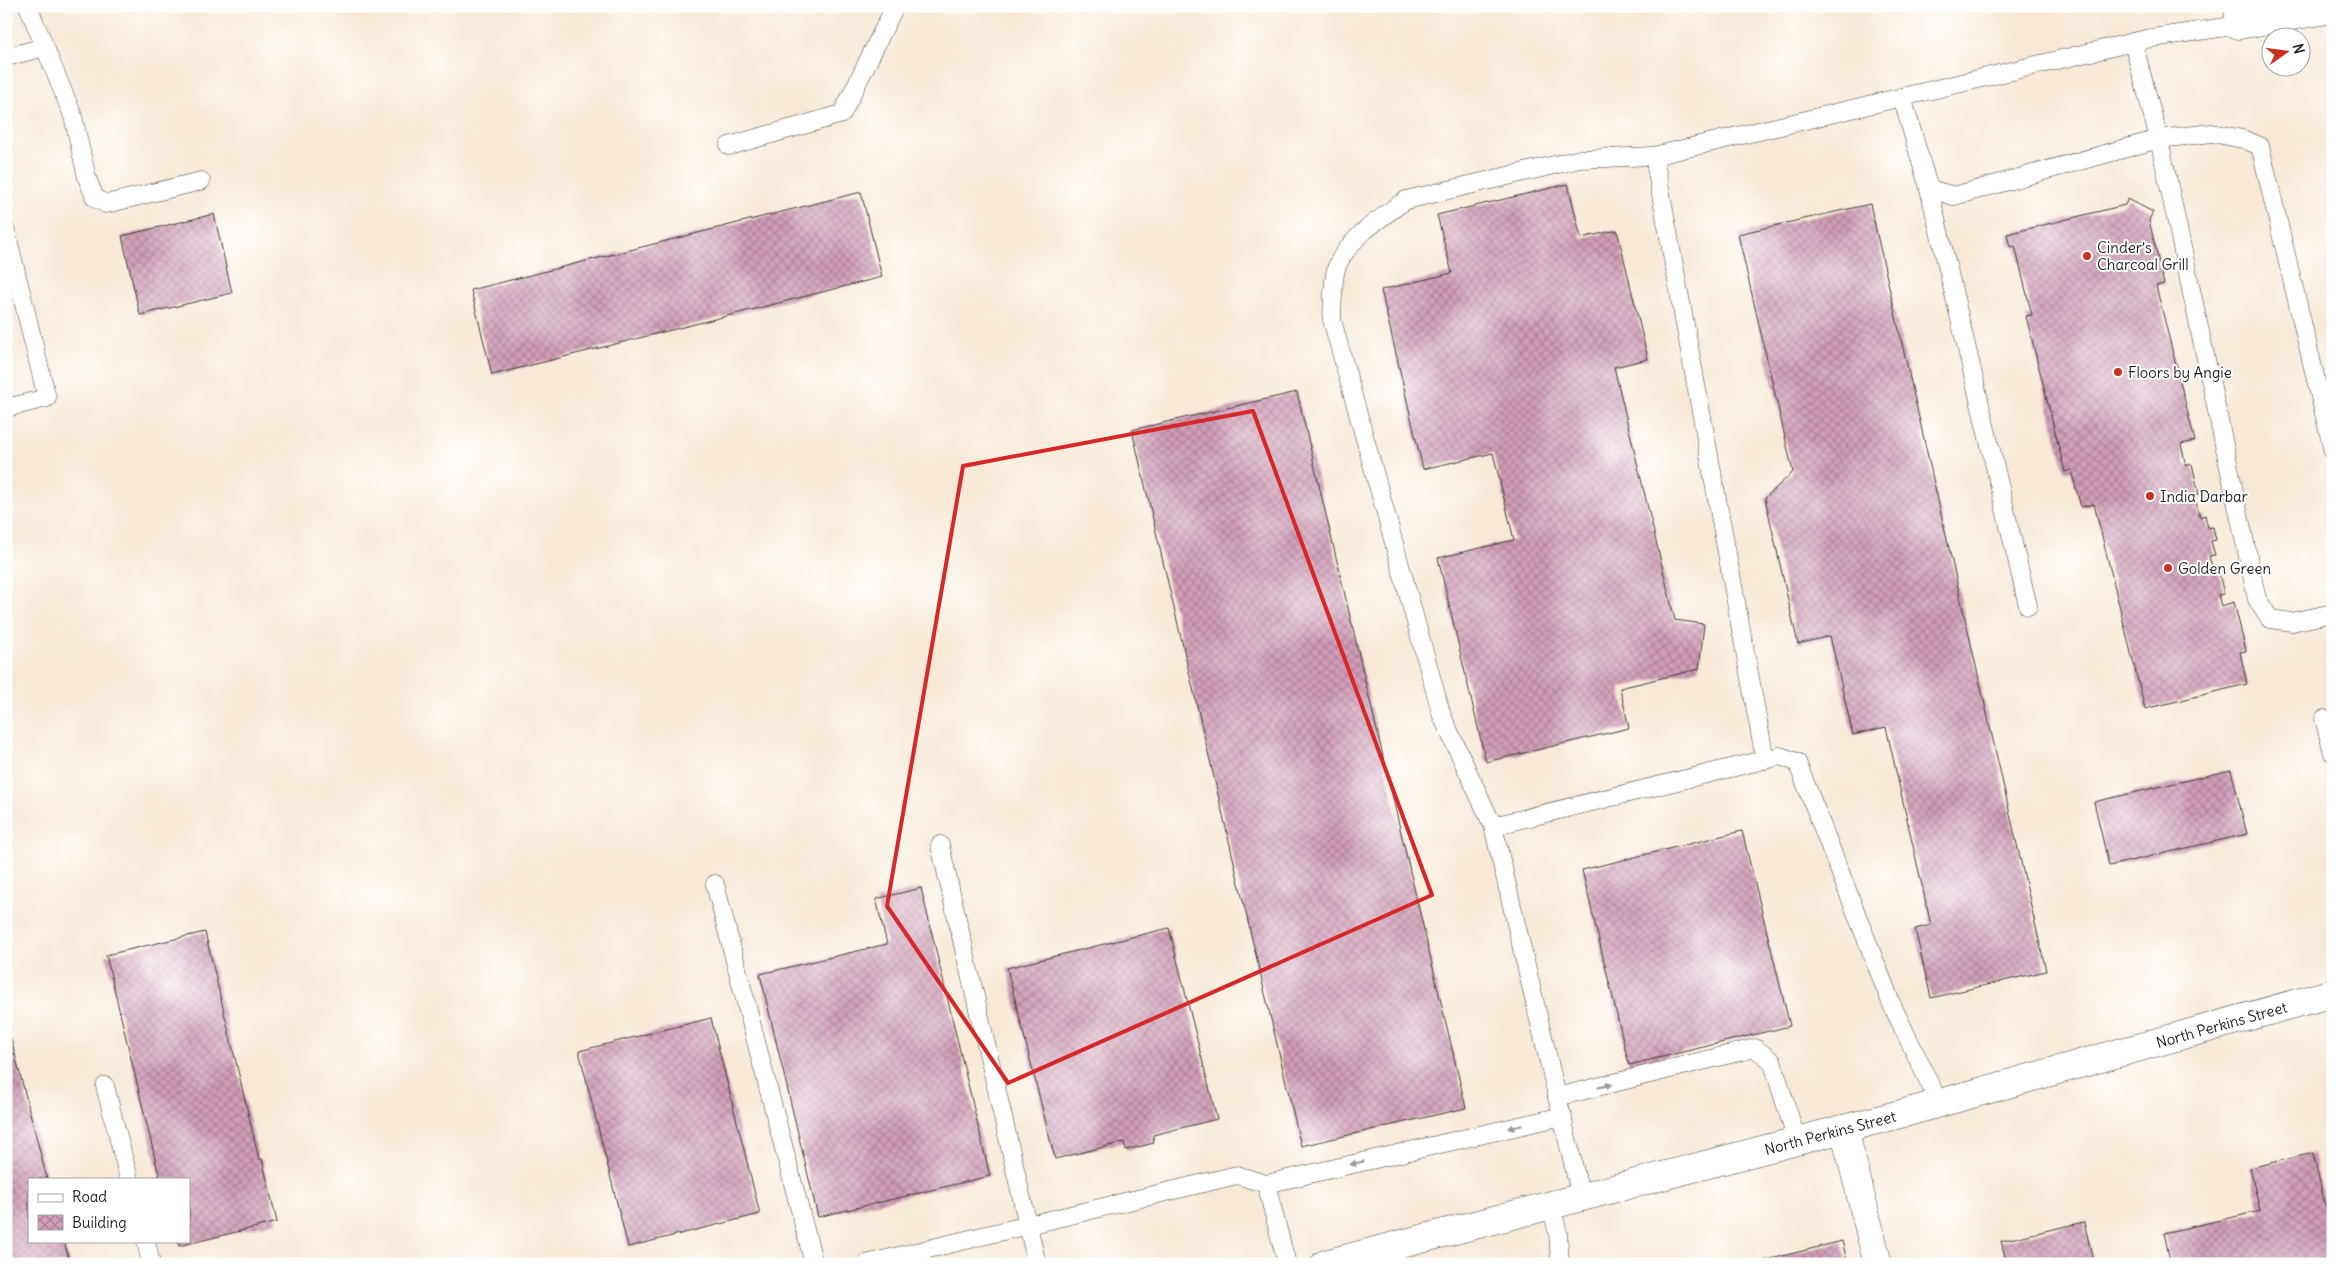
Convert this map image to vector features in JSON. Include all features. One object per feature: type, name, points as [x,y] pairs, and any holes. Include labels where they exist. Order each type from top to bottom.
[{"type":"street","points":[[2238,15],[2333,9]]},
{"type":"street","name":"North Perkins Street","points":[[1325,1264],[1367,1258],[1550,1205],[1940,1103],[2333,992]]},
{"type":"street","points":[[1844,1129],[1878,1264]]},
{"type":"lane","points":[[28,6],[73,116],[87,178],[95,198],[106,204],[200,181]]},
{"type":"lane","points":[[729,146],[842,114],[895,6]]},
{"type":"lane","points":[[1581,1197],[1493,826],[1442,716],[1332,320],[1337,267],[1351,246],[1383,216],[1406,200],[1580,159],[1654,156],[2133,42],[2238,15]]},
{"type":"lane","points":[[2133,42],[2159,139],[2257,599],[2270,619],[2292,622],[2333,613]]},
{"type":"lane","points":[[6,57],[45,47]]},
{"type":"lane","points":[[1902,97],[1929,189],[2028,606]]},
{"type":"lane","points":[[1929,189],[1954,196],[2159,139],[2212,133],[2243,139],[2260,146],[2333,451]]},
{"type":"lane","points":[[1654,156],[1765,760]]},
{"type":"lane","points":[[6,231],[48,398],[6,408]]},
{"type":"lane","points":[[2324,719],[2333,753]]},
{"type":"lane","points":[[1493,826],[1780,756],[1797,762],[1892,1004],[1940,1103]]},
{"type":"lane","points":[[940,845],[1037,1264]]},
{"type":"lane","points":[[715,884],[814,1264]]},
{"type":"lane","points":[[1558,1097],[1755,1048],[1772,1062],[1797,1141]]},
{"type":"lane","points":[[105,1086],[129,1178]]},
{"type":"lane","points":[[866,1264],[1237,1175],[1266,1184],[1563,1116]]},
{"type":"lane","points":[[1266,1184],[1287,1264]]},
{"type":"lane","points":[[1550,1205],[1558,1233],[1560,1264]]},
{"type":"lane","points":[[146,1242],[151,1264]]},
{"type":"highlighted area","points":[[1253,411],[1432,895],[1008,1083],[887,906],[963,466]]},
{"type":"building","points":[[1568,184],[1581,238],[1617,230],[1648,359],[1614,367],[1675,620],[1704,624],[1699,669],[1620,688],[1629,728],[1486,762],[1438,558],[1514,540],[1493,453],[1423,469],[1381,290],[1452,273],[1437,215]]},
{"type":"building","points":[[861,192],[882,277],[492,375],[471,290]]},
{"type":"building","points":[[2128,199],[2153,212],[2149,220],[2164,284],[2156,286],[2195,441],[2181,444],[2186,466],[2192,464],[2199,494],[2194,495],[2200,517],[2205,515],[2208,528],[2213,527],[2216,540],[2211,541],[2215,555],[2209,556],[2212,566],[2217,565],[2224,594],[2218,595],[2221,606],[2234,602],[2246,651],[2240,652],[2247,684],[2145,709],[2094,504],[2081,507],[2071,470],[2065,472],[2026,316],[2032,315],[2015,246],[2010,247],[2007,234],[2125,205]]},
{"type":"building","points":[[1870,204],[2046,971],[1931,998],[1915,929],[1931,925],[1886,727],[1853,735],[1830,636],[1798,644],[1765,498],[1793,472],[1738,234]]},
{"type":"building","points":[[214,214],[232,293],[140,315],[122,236]]},
{"type":"building","points":[[1297,392],[1466,1108],[1301,1146],[1132,430]]},
{"type":"building","points":[[2231,770],[2247,834],[2109,866],[2094,802]]},
{"type":"building","points":[[1742,831],[1790,1026],[1629,1065],[1582,870]]},
{"type":"building","points":[[921,888],[990,1176],[818,1217],[760,974],[887,944],[876,899]]},
{"type":"building","points":[[1169,928],[1217,1119],[1153,1135],[1154,1143],[1126,1150],[1124,1142],[1055,1159],[1007,968]]},
{"type":"building","points":[[205,932],[259,1159],[262,1159],[277,1222],[179,1246],[178,1242],[190,1242],[190,1178],[160,1178],[106,955]]},
{"type":"building","points":[[711,1018],[760,1214],[628,1247],[579,1051]]},
{"type":"building","points":[[11,1039],[47,1178],[28,1178],[28,1242],[64,1242],[70,1264],[6,1264],[6,1040]]},
{"type":"building","points":[[2313,1153],[2333,1238],[2333,1264],[2171,1264],[2164,1233],[2260,1211],[2250,1168]]},
{"type":"building","points":[[2084,1222],[2094,1264],[2007,1264],[2001,1241]]},
{"type":"building","points":[[1842,1241],[1848,1264],[1755,1264],[1755,1263]]},
{"type":"place","name":"Cinder’s Charcoal Grill","points":[[2087,256]]},
{"type":"place","name":"Floors by Angie","points":[[2118,372]]},
{"type":"place","name":"India Darbar","points":[[2150,496]]},
{"type":"place","name":"Golden Green","points":[[2168,568]]}]
